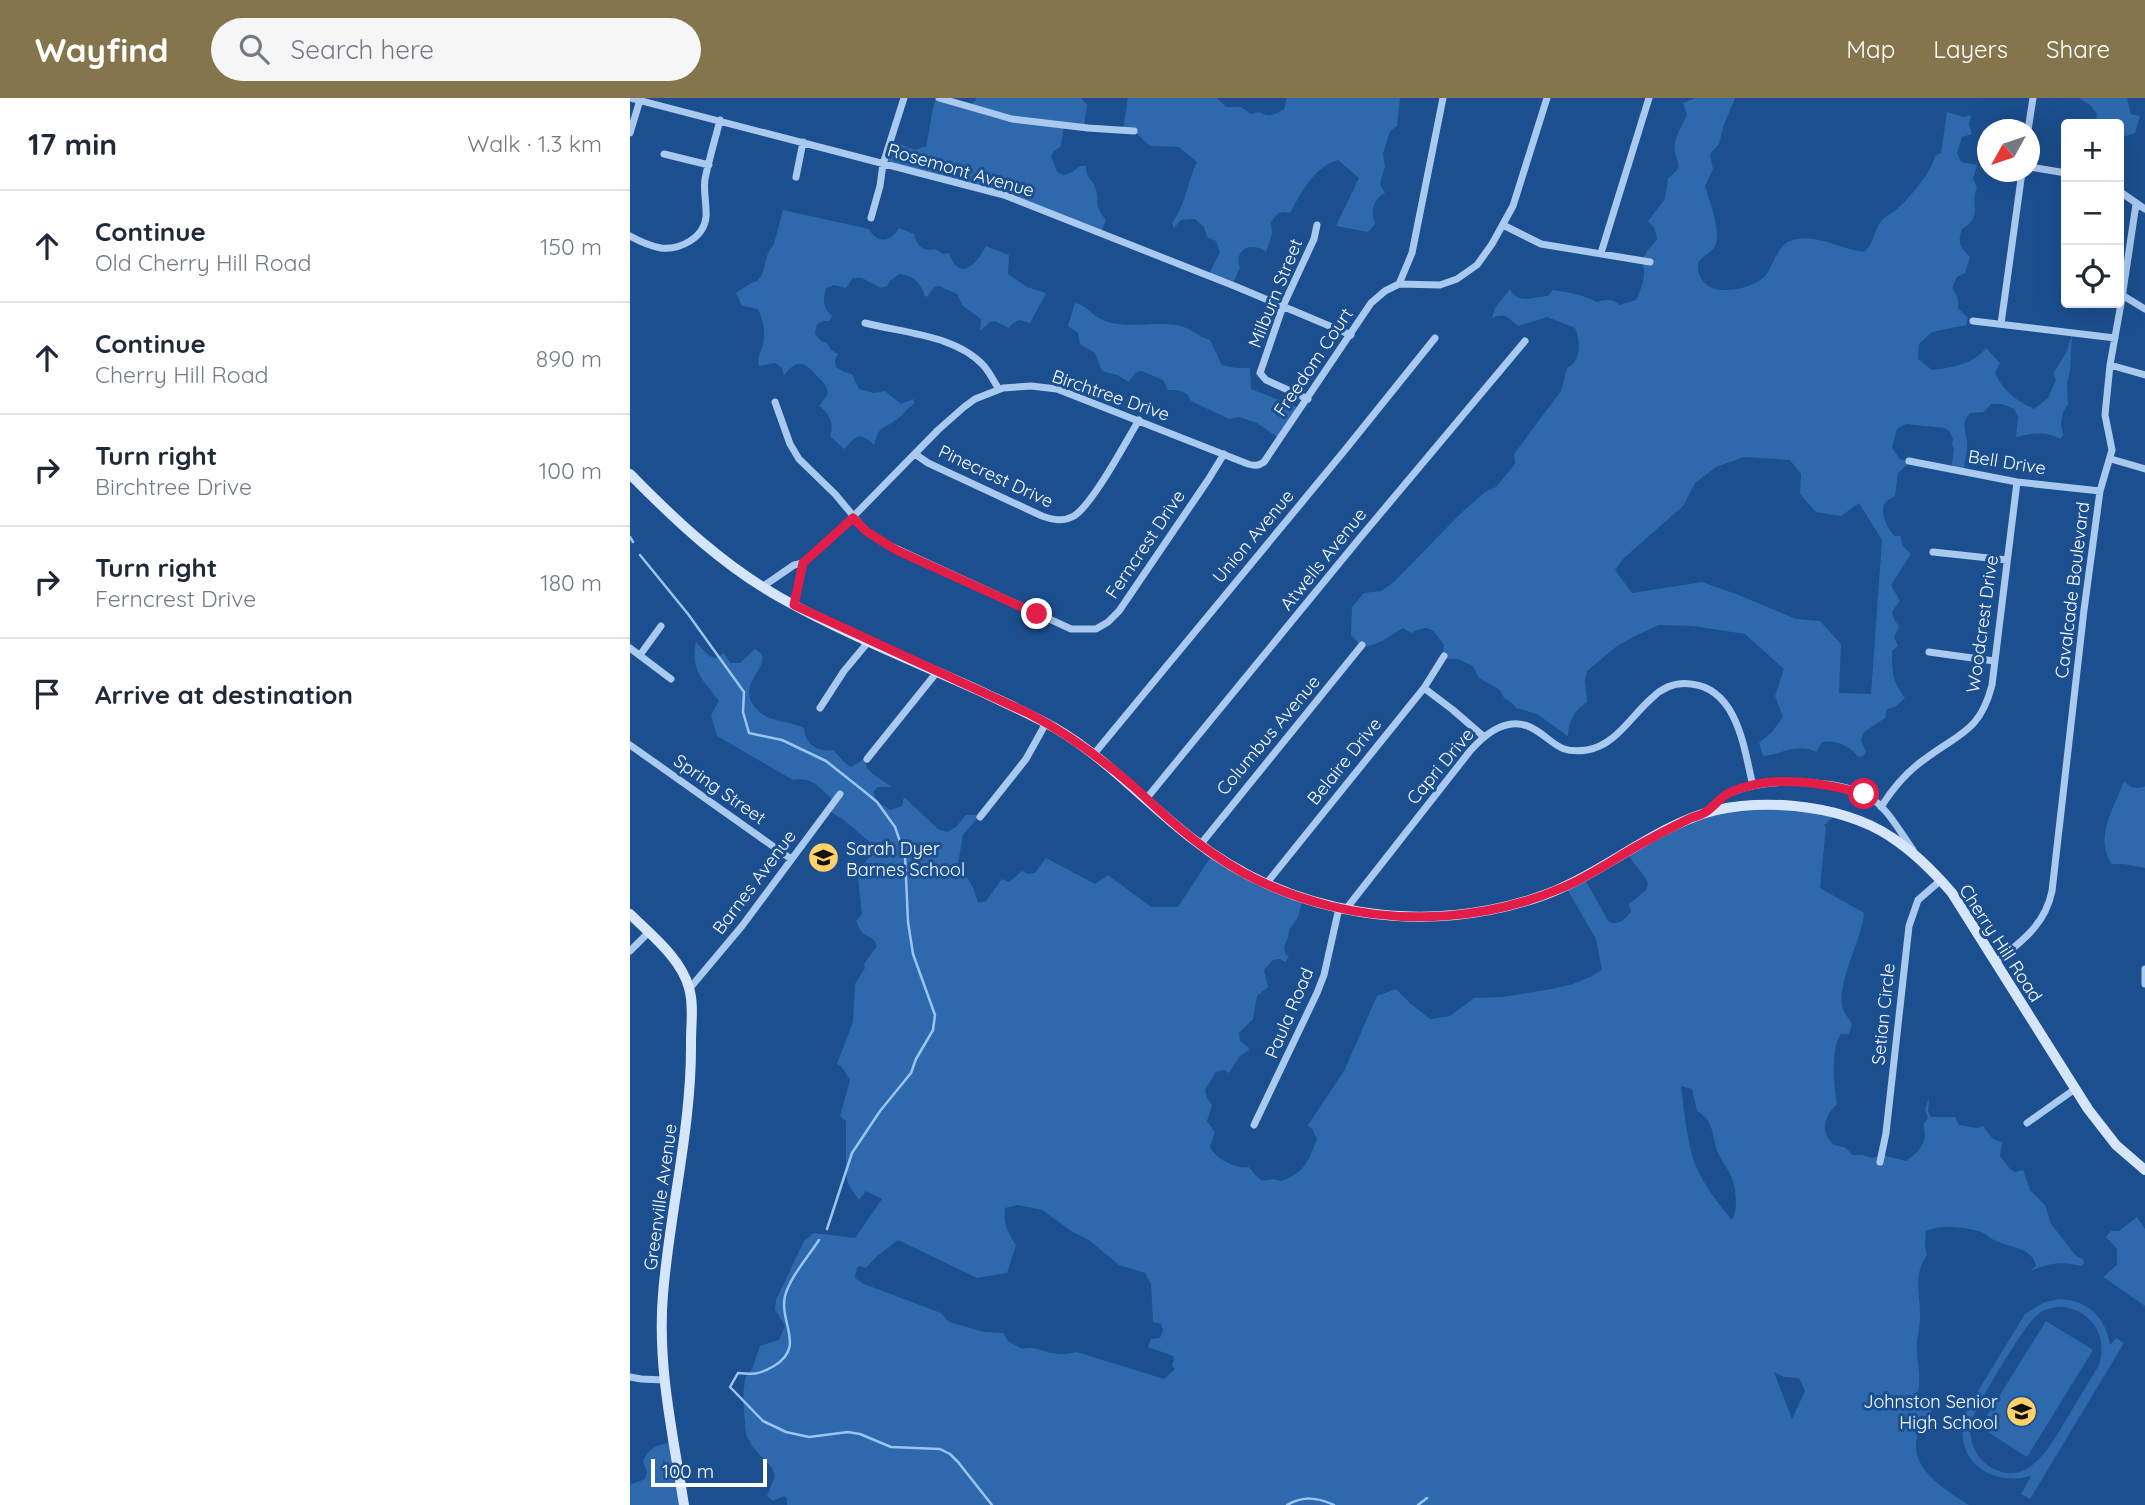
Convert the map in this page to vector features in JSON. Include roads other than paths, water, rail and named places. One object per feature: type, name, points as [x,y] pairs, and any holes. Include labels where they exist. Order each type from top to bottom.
[{"type":"main road","name":"Cherry Hill Road","points":[[631,474],[700,541],[762,587],[869,641],[1046,723],[1094,754],[1200,845],[1237,869],[1281,891],[1343,908],[1387,916],[1428,917],[1471,913],[1522,902],[1566,886],[1652,837],[1705,813],[1752,805],[1803,806],[1829,811],[1870,826],[1889,835],[1941,880],[1964,910],[2075,1089],[2108,1137],[2145,1170]]},
{"type":"main road","name":"Greenville Avenue","points":[[630,914],[671,956],[683,972],[690,988],[690,1095],[663,1294],[661,1336],[663,1380],[684,1505]]},
{"type":"street","name":"Rosemont Avenue","points":[[630,98],[1004,195],[1351,335]]},
{"type":"street","points":[[871,218],[883,164],[904,98]]},
{"type":"street","points":[[939,98],[1012,119],[1134,131]]},
{"type":"street","points":[[1443,98],[1412,253],[1399,284],[1432,286],[1449,282],[1464,275],[1486,253],[1503,225],[1517,193],[1547,98]]},
{"type":"street","points":[[1601,253],[1648,98]]},
{"type":"street","points":[[2030,119],[2033,98]]},
{"type":"street","points":[[630,134],[640,100]]},
{"type":"street","points":[[630,236],[660,247],[675,247],[694,238],[705,220],[704,190],[720,120]]},
{"type":"street","points":[[796,177],[803,142]]},
{"type":"street","points":[[664,154],[709,165]]},
{"type":"street","points":[[2040,169],[2061,172]]},
{"type":"street","points":[[2001,324],[2021,182]]},
{"type":"street","points":[[2124,195],[2145,209]]},
{"type":"street","name":"Cavalcade Boulevard","points":[[2124,282],[2136,204]]},
{"type":"street","name":"Milburn Street","points":[[1308,399],[1266,380],[1260,373],[1283,306],[1314,239],[1317,225]]},
{"type":"street","points":[[1503,225],[1541,244],[1650,262]]},
{"type":"street","name":"Freedom Court","points":[[1260,465],[1308,399],[1371,303],[1399,284]]},
{"type":"street","points":[[2124,296],[2145,309]]},
{"type":"street","name":"Cavalcade Boulevard","points":[[1996,962],[2031,934],[2050,900],[2100,491],[2111,459],[2112,450],[2105,415],[2120,308]]},
{"type":"street","points":[[1973,321],[2115,338]]},
{"type":"street","points":[[865,323],[929,337],[952,345],[984,366],[999,389]]},
{"type":"street","name":"Union Avenue","points":[[1094,754],[1435,338]]},
{"type":"street","name":"Atwells Avenue","points":[[1146,799],[1525,341]]},
{"type":"street","points":[[2110,365],[2145,375]]},
{"type":"street","name":"Birchtree Drive","points":[[762,587],[794,565],[803,563],[853,518],[964,407],[999,389],[1031,386],[1057,389],[1254,466],[1260,465]]},
{"type":"street","name":"Ferncrest Drive","points":[[775,402],[790,444],[799,459],[866,531],[896,550],[1071,629],[1096,629],[1108,622],[1125,603],[1224,454]]},
{"type":"street","name":"Pinecrest Drive","points":[[915,454],[928,463],[1042,516],[1056,520],[1066,519],[1077,513],[1086,503],[1113,465],[1139,420]]},
{"type":"street","points":[[2111,459],[2145,469]]},
{"type":"street","name":"Bell Drive","points":[[1909,460],[2017,482],[2100,491]]},
{"type":"street","name":"Woodcrest Drive","points":[[1881,807],[1905,775],[1932,753],[1972,727],[1988,702],[2017,482]]},
{"type":"street","points":[[1933,552],[2007,560]]},
{"type":"street","points":[[794,605],[803,563]]},
{"type":"street","points":[[640,656],[661,626]]},
{"type":"street","points":[[820,708],[844,671],[869,641]]},
{"type":"street","name":"Columbus Avenue","points":[[1200,845],[1362,645]]},
{"type":"street","points":[[630,648],[671,679]]},
{"type":"street","points":[[1929,652],[1994,661]]},
{"type":"street","name":"Belaire Drive","points":[[1266,884],[1424,688],[1444,656]]},
{"type":"street","points":[[867,758],[937,672]]},
{"type":"street","name":"Capri Drive","points":[[1343,908],[1483,736],[1501,726],[1517,724],[1530,727],[1555,746],[1565,750],[1590,750],[1605,746],[1653,696],[1664,689],[1679,683],[1698,685],[1709,688],[1720,698],[1737,723],[1753,786]]},
{"type":"street","points":[[1424,688],[1483,736]]},
{"type":"street","points":[[980,817],[1026,760],[1046,723]]},
{"type":"street","name":"Spring Street","points":[[630,745],[792,859]]},
{"type":"street","points":[[1705,813],[1723,796],[1753,786],[1794,782],[1829,786],[1864,794],[1881,807],[1919,860]]},
{"type":"street","name":"Barnes Avenue","points":[[690,988],[742,926],[840,794]]},
{"type":"street","name":"Setian Circle","points":[[1880,1163],[1886,1133],[1909,926],[1918,900],[1941,880]]},
{"type":"street","name":"Paula Road","points":[[1254,1125],[1317,993],[1343,908]]},
{"type":"street","points":[[630,951],[648,933]]},
{"type":"street","points":[[2145,969],[2145,984]]},
{"type":"street","points":[[2027,1123],[2075,1089]]},
{"type":"street","points":[[630,1377],[663,1380]]},
{"type":"waterway","points":[[630,537],[633,542]]},
{"type":"waterway","points":[[640,555],[688,614],[744,692],[743,712],[749,733],[782,740],[826,761],[877,802],[895,827],[905,856],[908,922],[913,954],[935,1015],[933,1030],[911,1073],[880,1111],[852,1153],[827,1229]]},
{"type":"waterway","points":[[819,1240],[795,1274],[785,1296],[785,1316],[790,1343],[788,1351],[783,1359],[765,1371],[753,1374],[738,1373],[730,1387],[763,1421],[786,1432],[809,1437],[848,1432],[891,1447],[940,1449],[958,1462],[992,1505]]},
{"type":"waterway","points":[[1418,1505],[1427,1498]]},
{"type":"waterway","points":[[1287,1505],[1310,1499],[1334,1505]]},
{"type":"place","name":"Sarah Dyer Barnes School","points":[[823,858]]},
{"type":"place","name":"Johnston Senior High School","points":[[2021,1411]]}]
